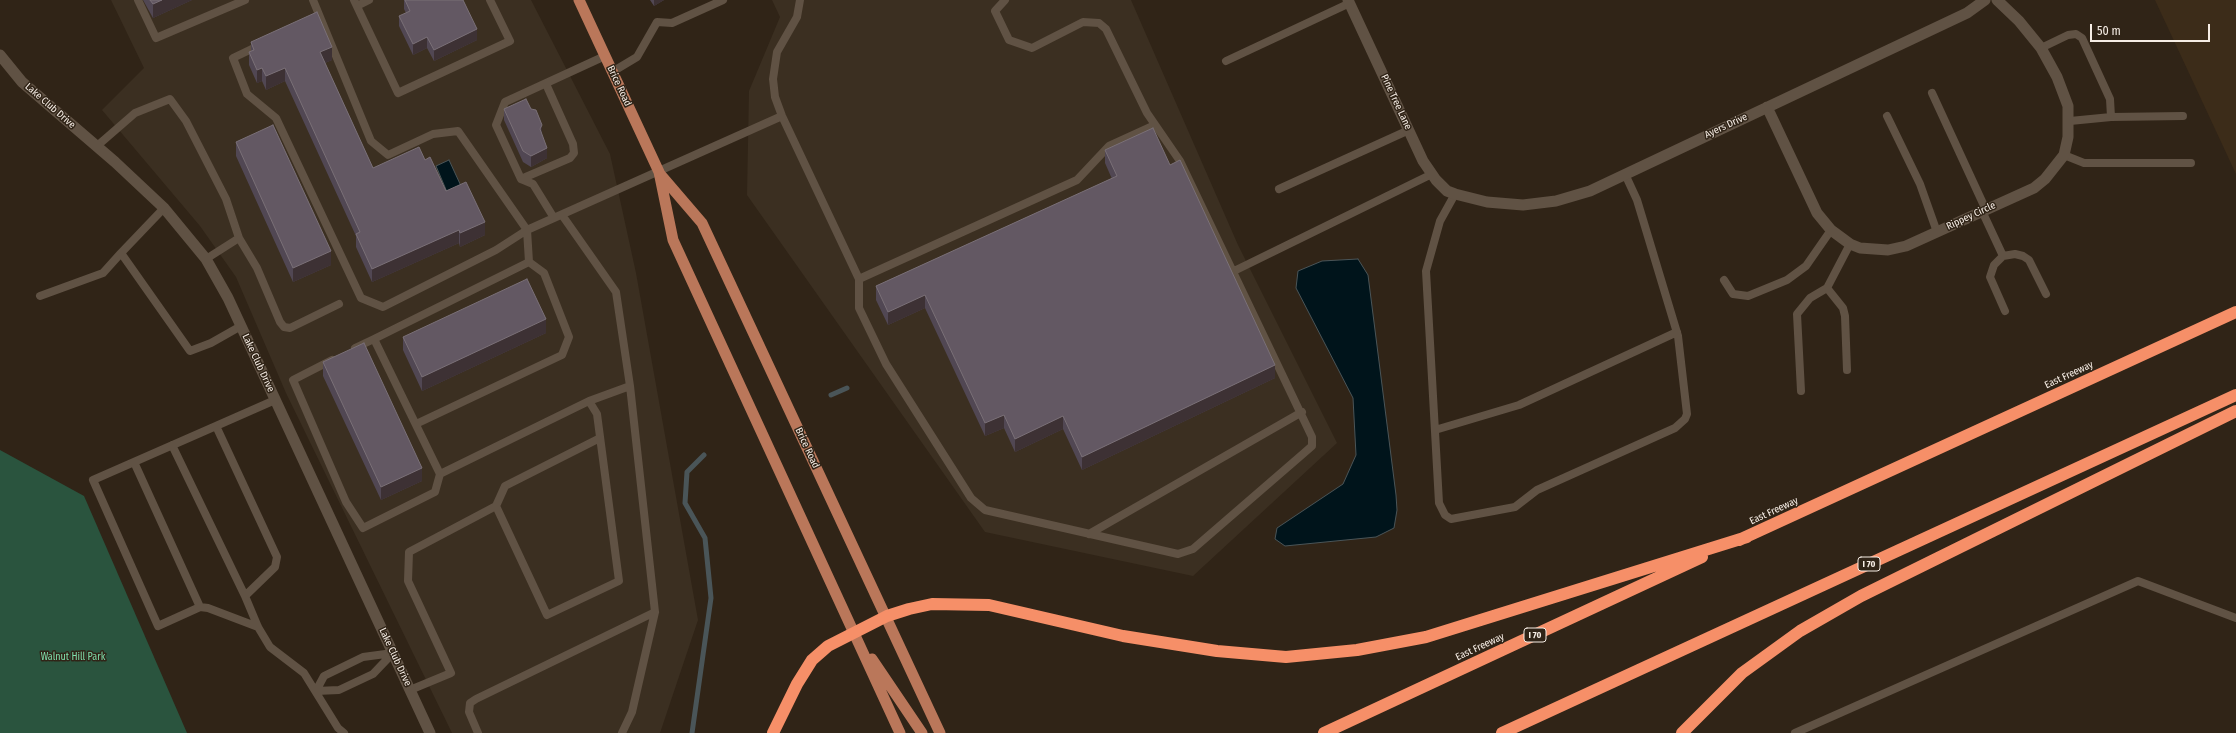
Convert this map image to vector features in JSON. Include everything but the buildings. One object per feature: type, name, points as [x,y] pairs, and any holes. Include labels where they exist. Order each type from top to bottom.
[{"type":"highway","name":"East Freeway","points":[[1324,733],[2236,312]]},
{"type":"highway","name":"I 70","points":[[1502,733],[2236,395]]},
{"type":"highway","points":[[1682,733],[1742,673],[1800,631],[1861,596],[2236,411]]},
{"type":"highway","points":[[774,733],[797,684],[812,660],[828,646],[887,616],[932,604],[988,605],[1123,636],[1218,651],[1286,657],[1357,650],[1426,637],[1747,537]]},
{"type":"main road","name":"Brice Road","points":[[579,0],[659,172],[673,240],[900,733]]},
{"type":"main road","name":"Brice Road","points":[[659,172],[702,223],[887,616],[940,733]]},
{"type":"main road","name":"Brice Road","points":[[854,632],[922,733]]},
{"type":"street","name":"Ayers Drive","points":[[1455,194],[1487,202],[1523,204],[1556,201],[1590,191],[1966,13],[1985,0]]},
{"type":"street","name":"Rippey Circle","points":[[1767,107],[1817,213],[1830,230],[1850,244],[1872,250],[1888,250],[1906,246],[2034,188],[2045,179],[2064,155],[2070,121],[2068,106],[2063,91],[2041,48],[2019,21],[1997,0]]},
{"type":"street","name":"Pine Tree Lane","points":[[1349,2],[1423,161],[1447,191],[1455,194]]},
{"type":"street","name":"Lake Club Drive","points":[[0,55],[22,82],[97,146],[164,208],[206,259],[228,298],[430,733]]},
{"type":"lane","points":[[138,0],[156,38],[245,0]]},
{"type":"lane","points":[[313,0],[318,18],[371,141],[388,155],[433,134],[458,131],[527,230],[529,262]]},
{"type":"lane","points":[[369,0],[355,3],[398,93],[510,41],[490,0]]},
{"type":"lane","points":[[612,72],[637,57],[657,22],[672,23],[723,0]]},
{"type":"lane","points":[[800,0],[796,17],[777,52],[773,68],[776,97],[782,116],[859,279],[859,308],[886,364],[971,498],[985,510],[1178,554],[1193,549],[1312,446],[1312,437],[1302,412],[1180,161],[1147,113],[1106,29],[1099,23],[1092,21],[1083,22],[1032,48],[1009,40],[995,11],[1005,0]]},
{"type":"lane","points":[[1226,61],[1349,2]]},
{"type":"lane","points":[[2041,48],[2068,35],[2076,34],[2082,38],[2110,99],[2111,117]]},
{"type":"lane","points":[[267,42],[233,58],[246,94],[276,118],[361,298],[383,308],[496,250],[527,230],[782,116]]},
{"type":"lane","points":[[605,56],[506,102],[496,125],[521,179],[534,184],[616,292],[630,386],[655,612],[632,712],[622,733]]},
{"type":"lane","points":[[521,179],[570,158],[574,153],[573,144],[546,84]]},
{"type":"lane","points":[[1932,93],[2003,256]]},
{"type":"lane","points":[[97,146],[135,113],[170,99],[186,122],[226,199],[240,238],[257,268],[280,322],[284,327],[290,328],[338,304]]},
{"type":"lane","points":[[1887,116],[1920,184],[1936,232]]},
{"type":"lane","points":[[2070,121],[2111,117],[2182,116]]},
{"type":"lane","points":[[859,279],[1076,180],[1109,146],[1155,125]]},
{"type":"lane","points":[[1279,189],[1409,130]]},
{"type":"lane","points":[[2064,155],[2084,163],[2191,163]]},
{"type":"lane","points":[[1234,271],[1432,174]]},
{"type":"lane","points":[[1455,194],[1440,221],[1426,271],[1439,503],[1445,515],[1451,519],[1461,519],[1516,507],[1537,490],[1681,424],[1687,414],[1677,332],[1637,200],[1625,174]]},
{"type":"lane","points":[[40,296],[103,273],[164,208]]},
{"type":"lane","points":[[1724,280],[1733,294],[1748,296],[1787,280],[1806,266],[1830,230]]},
{"type":"lane","points":[[206,259],[240,238]]},
{"type":"lane","points":[[1801,391],[1797,314],[1810,298],[1827,288],[1850,244]]},
{"type":"lane","points":[[121,253],[190,351],[211,343],[241,326]]},
{"type":"lane","points":[[2005,311],[1990,277],[1994,265],[2003,256],[2015,254],[2023,256],[2029,260],[2046,294]]},
{"type":"lane","points":[[374,339],[440,474],[435,492],[363,528],[346,502],[293,380],[374,339],[529,262]]},
{"type":"lane","points":[[416,424],[562,355],[569,337],[544,273],[529,262]]},
{"type":"lane","points":[[1827,288],[1843,308],[1845,316],[1847,370]]},
{"type":"lane","points":[[1435,430],[1519,405],[1677,332]]},
{"type":"lane","points":[[440,474],[589,401],[630,386]]},
{"type":"lane","points":[[258,627],[208,608],[200,607],[158,626],[93,480],[275,400]]},
{"type":"lane","points":[[496,506],[547,615],[619,581],[597,414],[589,401]]},
{"type":"lane","points":[[1089,534],[1302,412]]},
{"type":"lane","points":[[216,426],[277,557],[275,567],[245,596]]},
{"type":"lane","points":[[410,690],[451,673],[408,581],[408,552],[496,506],[505,486],[600,438]]},
{"type":"lane","points":[[172,445],[245,596],[258,627],[270,647],[304,673],[338,728],[344,733]]},
{"type":"lane","points":[[134,462],[200,607]]},
{"type":"lane","points":[[1795,733],[2138,581],[2236,618]]},
{"type":"lane","points":[[478,733],[469,712],[470,703],[476,698],[655,612]]},
{"type":"lane","points":[[316,691],[324,676],[362,657],[393,653]]},
{"type":"lane","points":[[316,691],[339,690],[373,674],[393,653]]},
{"type":"shaded area","points":[[111,0],[531,0],[610,154],[636,273],[698,620],[660,733],[452,733],[286,393],[236,277],[200,226],[102,110],[144,68]]},
{"type":"shaded area","points":[[772,0],[1131,0],[1238,245],[1337,443],[1193,576],[985,532],[747,195],[749,91],[780,17]]},
{"type":"shaded area","points":[[2155,0],[2236,0],[2236,174]]},
{"type":"green space","name":"Walnut Hill Park","points":[[0,450],[84,496],[187,733],[0,733]]},
{"type":"water","points":[[449,160],[461,186],[447,192],[436,166]]},
{"type":"water","points":[[1358,259],[1368,275],[1396,495],[1397,510],[1394,528],[1376,537],[1285,546],[1275,539],[1277,528],[1343,484],[1356,455],[1353,398],[1296,288],[1298,271],[1322,261]]},
{"type":"waterway","points":[[831,395],[847,388]]},
{"type":"waterway","points":[[692,733],[711,598],[705,538],[685,503],[687,472],[704,455]]}]
